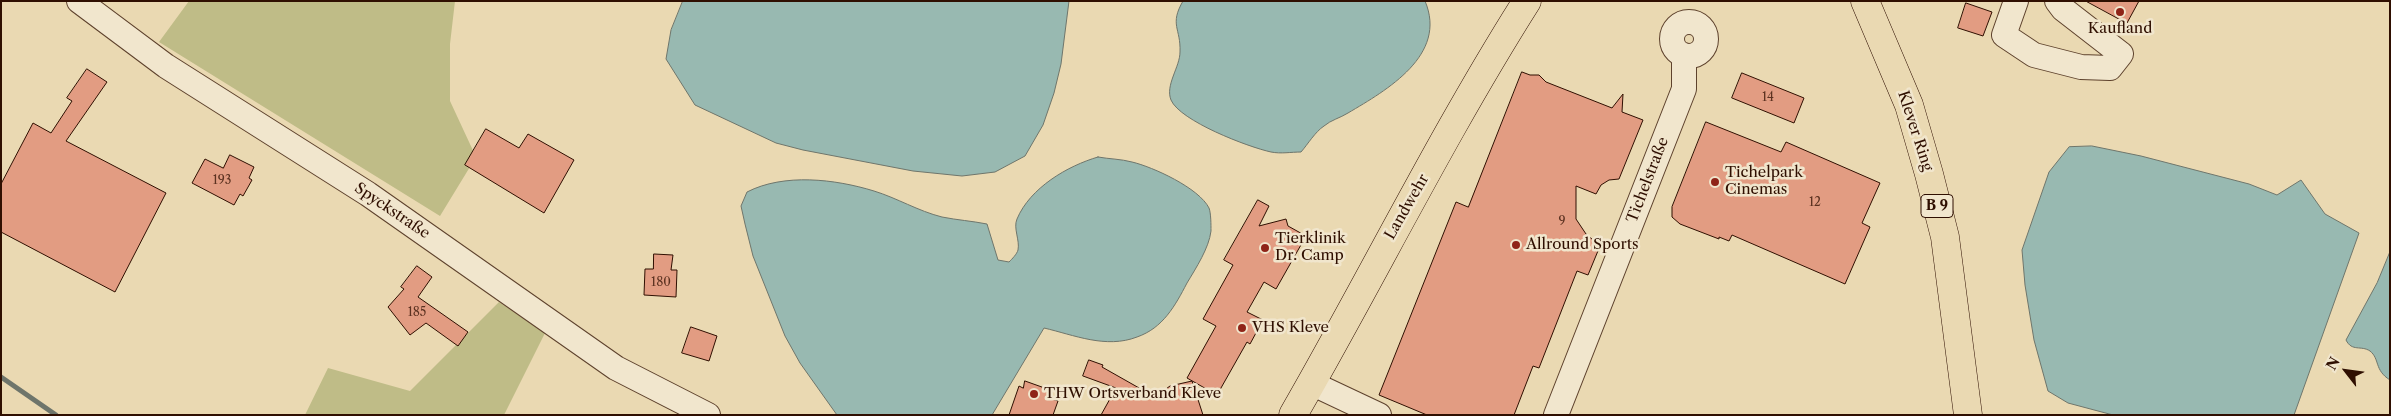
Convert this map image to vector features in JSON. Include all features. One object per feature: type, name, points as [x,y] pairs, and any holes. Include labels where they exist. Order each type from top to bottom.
[{"type":"main road","name":"Landwehr","points":[[1293,415],[1386,243],[1497,48],[1527,1]]},
{"type":"main road","name":"Klever Ring","points":[[1865,1],[1909,105],[1934,192],[1945,237],[1968,415]]},
{"type":"street","name":"Spyckstraße","points":[[79,1],[166,66],[368,194],[616,368],[708,415]]},
{"type":"street","points":[[2016,1],[2004,35],[2034,55],[2081,67],[2110,68],[2121,54],[2063,9],[2057,1]]},
{"type":"street","name":"Tichelstraße","points":[[1556,415],[1684,89],[1684,55]]},
{"type":"street","points":[[1311,384],[1379,415]]},
{"type":"shaded area","points":[[189,1],[455,1],[450,44],[450,101],[476,157],[440,216],[159,42]]},
{"type":"shaded area","points":[[499,302],[545,333],[504,415],[305,415],[328,368],[410,391]]},
{"type":"water","points":[[683,1],[1069,1],[1061,64],[1054,93],[1043,125],[1025,156],[995,172],[962,176],[913,171],[776,143],[695,105],[666,59],[671,30]]},
{"type":"water","points":[[1183,1],[1425,1],[1430,20],[1428,38],[1421,54],[1410,69],[1396,82],[1345,115],[1327,124],[1318,131],[1301,152],[1275,153],[1247,145],[1216,132],[1187,116],[1171,100],[1171,82],[1178,64],[1180,52],[1176,21]]},
{"type":"water","points":[[2092,146],[2141,156],[2249,184],[2277,195],[2301,180],[2325,214],[2359,233],[2294,415],[2113,415],[2068,403],[2048,391],[2034,340],[2025,285],[2022,250],[2049,172],[2069,147]]},
{"type":"water","points":[[1098,157],[1124,160],[1163,173],[1196,193],[1209,208],[1211,231],[1205,251],[1178,300],[1161,322],[1137,337],[1114,342],[1090,340],[1044,328],[992,415],[837,415],[800,363],[785,336],[753,256],[741,206],[747,192],[761,186],[793,180],[826,181],[859,187],[883,194],[933,214],[987,224],[998,260],[1009,262],[1018,250],[1017,219],[1031,198],[1040,188],[1062,172]]},
{"type":"water","points":[[2390,252],[2390,380],[2379,369],[2370,351],[2351,346],[2346,340],[2377,283]]},
{"type":"building","name":"Kaufland","points":[[2086,1],[2139,1],[2127,23]]},
{"type":"building","points":[[1966,3],[1992,12],[1983,36],[1958,28]]},
{"type":"building","points":[[87,69],[107,82],[66,141],[166,193],[115,292],[1,232],[1,184],[33,123],[51,133],[72,101],[67,98]]},
{"type":"building","name":"Allround Sports","points":[[1522,72],[1530,75],[1539,75],[1546,82],[1612,108],[1623,94],[1622,112],[1643,120],[1619,179],[1609,180],[1601,185],[1596,194],[1576,186],[1576,219],[1586,234],[1600,246],[1588,275],[1577,271],[1539,368],[1533,366],[1514,415],[1427,415],[1379,395],[1456,202],[1468,207]]},
{"type":"building","points":[[1742,73],[1804,98],[1794,123],[1732,98]]},
{"type":"building","points":[[1706,122],[1781,152],[1786,142],[1880,183],[1862,223],[1870,227],[1845,284],[1732,235],[1729,241],[1719,237],[1719,239],[1680,224],[1672,217],[1672,207]]},
{"type":"building","points":[[486,129],[519,148],[528,134],[574,160],[544,213],[465,165]]},
{"type":"building","points":[[230,155],[254,167],[249,178],[252,180],[243,196],[240,194],[234,205],[192,183],[205,159],[223,168]]},
{"type":"building","points":[[1258,200],[1269,206],[1259,226],[1286,219],[1288,226],[1306,236],[1276,289],[1264,282],[1247,312],[1263,320],[1250,344],[1247,342],[1217,395],[1187,378],[1216,326],[1203,319],[1233,265],[1224,260]]},
{"type":"building","points":[[654,254],[673,255],[671,270],[677,270],[676,297],[644,295],[645,269],[653,269]]},
{"type":"building","points":[[417,266],[432,277],[418,297],[468,332],[458,346],[426,323],[410,335],[388,307],[404,289],[401,287]]},
{"type":"building","points":[[691,327],[717,336],[709,361],[682,353]]},
{"type":"building","points":[[1089,360],[1103,365],[1102,367],[1155,397],[1170,386],[1192,381],[1203,415],[1101,415],[1116,388],[1083,376]]},
{"type":"building","name":"THW Ortsverband Kleve","points":[[1025,381],[1053,391],[1050,398],[1058,401],[1053,415],[1009,415],[1019,386],[1023,388]]},
{"type":"waterway","points":[[1,377],[56,415]]},
{"type":"place","name":"Kaufland","points":[[2120,12]]},
{"type":"place","name":"Tichelpark Cinemas","points":[[1715,182]]},
{"type":"place","name":"Allround Sports","points":[[1516,245]]},
{"type":"place","name":"Tierklinik Dr. Camp","points":[[1265,248]]},
{"type":"place","name":"VHS Kleve","points":[[1242,328]]},
{"type":"place","name":"THW Ortsverband Kleve","points":[[1034,394]]}]
